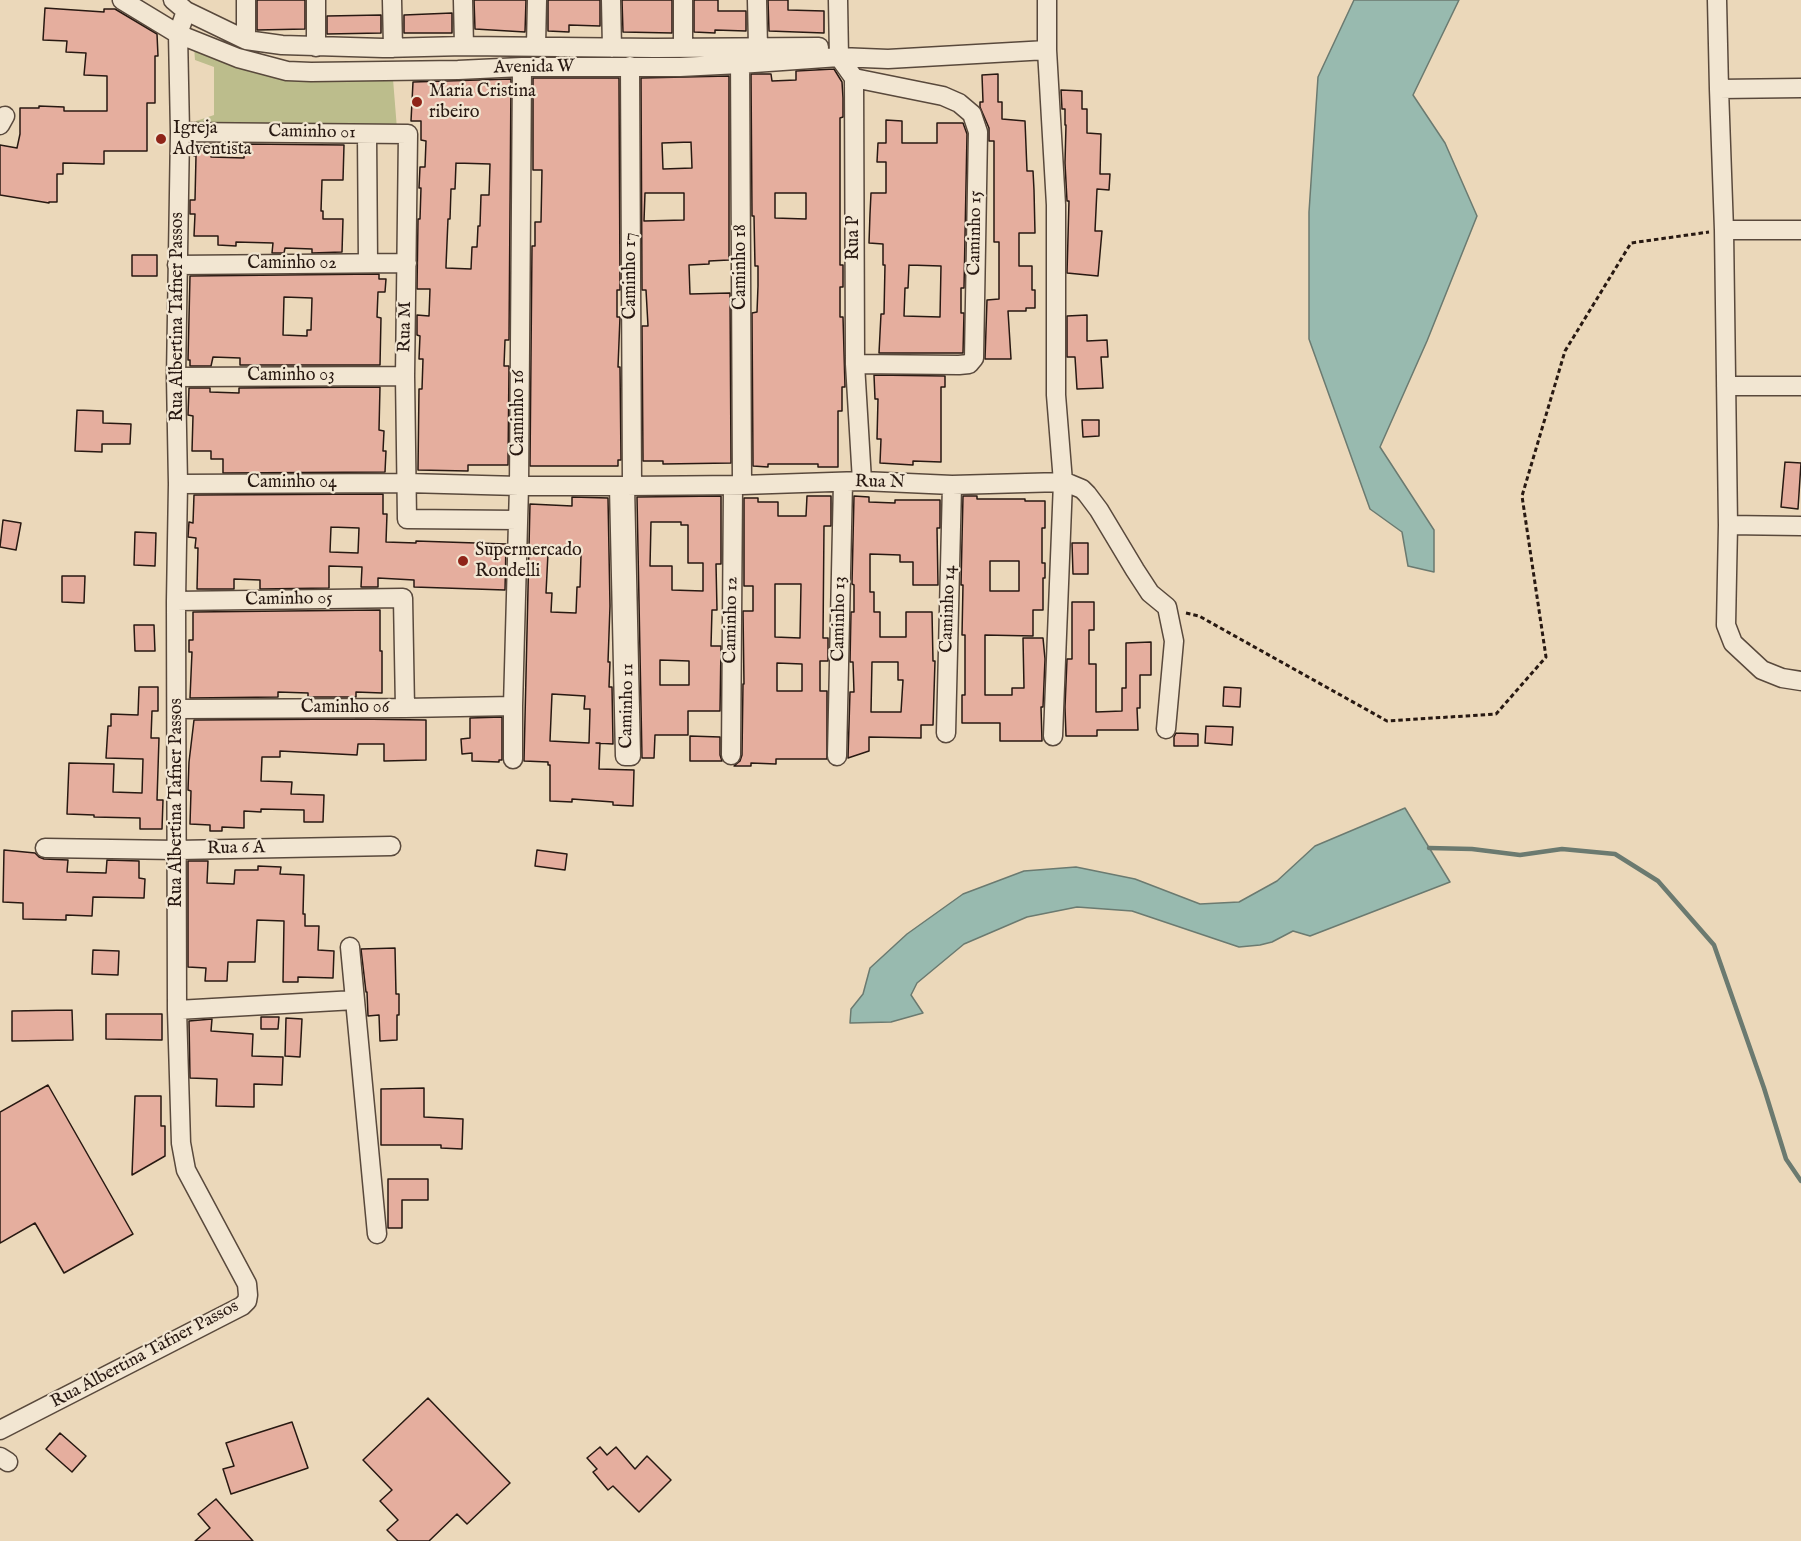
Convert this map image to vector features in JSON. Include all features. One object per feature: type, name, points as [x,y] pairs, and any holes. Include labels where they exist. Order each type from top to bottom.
[{"type":"street","name":"Avenida W","points":[[122,0],[178,34],[238,58],[287,71],[680,67],[746,53]]},
{"type":"street","points":[[246,0],[246,39]]},
{"type":"street","points":[[316,0],[316,47]]},
{"type":"street","points":[[392,0],[393,48]]},
{"type":"street","points":[[463,0],[464,46]]},
{"type":"street","points":[[536,46],[537,0]]},
{"type":"street","points":[[612,0],[612,48]]},
{"type":"street","points":[[683,0],[683,48]]},
{"type":"street","points":[[746,53],[757,0]]},
{"type":"street","points":[[838,0],[839,51],[854,78]]},
{"type":"street","points":[[1047,0],[1047,50],[1056,205],[1056,395],[1063,482],[1053,736]]},
{"type":"street","points":[[1717,0],[1724,230],[1728,525],[1726,625],[1732,643],[1762,670],[1782,678],[1801,681]]},
{"type":"street","name":"Avenida W","points":[[179,5],[246,39],[282,45],[316,47],[683,48],[746,53],[839,51],[888,59],[1047,50]]},
{"type":"street","name":"Rua Albertina Tafner Passos","points":[[0,1430],[242,1306],[247,1301],[249,1290],[186,1170],[181,1143],[177,1010],[176,601],[179,5]]},
{"type":"street","name":"Caminho 18","points":[[737,485],[746,53]]},
{"type":"street","name":"Caminho 17","points":[[628,486],[630,66]]},
{"type":"street","name":"Caminho 16","points":[[513,759],[519,486],[522,67]]},
{"type":"street","name":"Caminho 15","points":[[854,78],[943,96],[959,103],[972,114],[978,132],[974,358],[969,364],[959,365],[855,364]]},
{"type":"street","name":"Rua P","points":[[854,78],[855,364],[862,482]]},
{"type":"street","points":[[1719,89],[1801,88]]},
{"type":"street","name":"Caminho 01","points":[[180,132],[408,134]]},
{"type":"street","points":[[367,134],[368,263]]},
{"type":"street","name":"Rua M","points":[[408,134],[405,376],[407,519],[518,520]]},
{"type":"street","points":[[1724,230],[1801,230]]},
{"type":"street","name":"Caminho 02","points":[[177,265],[407,263]]},
{"type":"street","name":"Caminho 03","points":[[176,377],[405,376]]},
{"type":"street","points":[[1726,386],[1801,386]]},
{"type":"street","name":"Rua N","points":[[407,483],[628,486],[843,482],[952,485],[1063,482]]},
{"type":"street","name":"Caminho 13","points":[[837,756],[843,482]]},
{"type":"street","points":[[1063,482],[1076,486],[1087,494],[1145,585],[1167,607],[1174,641],[1166,729]]},
{"type":"street","name":"Caminho 04","points":[[178,484],[407,483]]},
{"type":"street","name":"Caminho 12","points":[[730,755],[737,485]]},
{"type":"street","name":"Caminho 14","points":[[946,733],[952,485]]},
{"type":"street","name":"Caminho 11","points":[[619,486],[628,486],[631,756],[625,756],[619,486]]},
{"type":"street","points":[[1728,525],[1801,526]]},
{"type":"street","name":"Caminho 05","points":[[176,601],[403,598],[405,708]]},
{"type":"street","name":"Caminho 06","points":[[177,709],[513,706]]},
{"type":"street","name":"Rua 6 A","points":[[45,848],[177,850],[391,846]]},
{"type":"street","points":[[350,947],[377,1234]]},
{"type":"street","points":[[177,1010],[355,1000]]},
{"type":"path","points":[[1167,607],[1199,616],[1387,721],[1496,714],[1546,657],[1522,496],[1565,351],[1631,243],[1724,230]]},
{"type":"green space","points":[[194,47],[393,79],[397,129],[196,127],[196,121],[214,115],[214,67],[195,60]]},
{"type":"water","points":[[1354,0],[1459,0],[1413,95],[1445,143],[1477,216],[1427,341],[1380,447],[1434,530],[1434,572],[1408,566],[1402,532],[1370,509],[1309,339],[1309,212],[1318,77]]},
{"type":"water","points":[[1405,808],[1450,882],[1310,936],[1293,931],[1272,942],[1239,947],[1132,911],[1077,907],[1027,917],[964,944],[917,983],[911,995],[923,1013],[891,1022],[850,1023],[851,1009],[863,994],[870,968],[907,934],[963,894],[1024,871],[1076,867],[1135,879],[1200,904],[1239,902],[1277,881],[1315,846]]},
{"type":"building","points":[[257,0],[305,0],[305,29],[257,30]]},
{"type":"building","points":[[474,0],[526,0],[525,32],[475,29]]},
{"type":"building","points":[[548,0],[600,0],[600,26],[569,25],[569,32],[548,31]]},
{"type":"building","points":[[622,0],[672,0],[672,33],[623,32]]},
{"type":"building","points":[[694,0],[718,0],[718,11],[746,11],[746,31],[694,32]]},
{"type":"building","points":[[768,0],[788,0],[788,10],[824,11],[824,33],[769,31]]},
{"type":"building","points":[[45,8],[104,12],[104,9],[115,9],[157,34],[158,56],[155,56],[155,103],[147,103],[147,151],[104,151],[104,164],[63,163],[63,174],[57,174],[57,202],[49,203],[0,195],[0,145],[17,148],[20,134],[20,108],[39,108],[39,106],[64,107],[64,111],[107,111],[107,76],[84,75],[86,53],[66,52],[67,41],[43,40]]},
{"type":"building","points":[[452,13],[452,33],[404,33],[404,15]]},
{"type":"building","points":[[381,15],[381,33],[327,34],[327,16]]},
{"type":"building","points":[[834,69],[842,82],[840,265],[843,265],[843,287],[840,287],[840,317],[843,317],[845,387],[842,387],[842,411],[838,411],[838,467],[818,467],[818,464],[753,466],[752,313],[757,312],[758,266],[755,266],[754,216],[752,216],[751,74],[771,74],[772,81],[796,80],[796,71]],"holes":[[[775,193],[806,193],[806,219],[775,218]]]},
{"type":"building","points":[[998,74],[998,102],[1002,102],[1002,119],[1025,121],[1027,171],[1033,171],[1035,233],[1019,233],[1019,266],[1032,266],[1035,308],[1026,308],[1026,311],[1008,311],[1011,359],[985,359],[987,300],[999,299],[999,242],[994,242],[994,141],[989,141],[989,128],[980,102],[983,102],[982,75]]},
{"type":"building","points":[[729,76],[729,260],[689,265],[690,294],[730,293],[731,463],[663,464],[663,461],[643,461],[642,326],[648,326],[646,290],[642,290],[641,78]],"holes":[[[691,142],[692,168],[663,169],[662,143]],[[645,193],[684,193],[684,220],[644,221]]]},
{"type":"building","points":[[533,78],[619,78],[620,290],[617,290],[617,317],[620,317],[618,367],[620,367],[621,460],[618,460],[618,466],[530,466],[532,246],[535,246],[535,222],[541,222],[542,170],[533,170]]},
{"type":"building","points":[[511,79],[509,340],[505,340],[504,366],[509,366],[508,465],[468,465],[468,471],[418,470],[419,389],[422,389],[423,359],[419,359],[420,336],[417,335],[417,315],[429,316],[430,289],[417,289],[420,167],[425,167],[426,141],[421,140],[421,121],[411,121],[413,82]],"holes":[[[456,163],[490,164],[489,195],[481,195],[480,226],[478,226],[477,247],[472,247],[471,269],[446,268],[448,219],[450,219],[451,189],[455,189]]]},
{"type":"building","points":[[1061,90],[1082,91],[1082,109],[1087,109],[1087,133],[1101,134],[1100,174],[1110,174],[1109,190],[1097,189],[1095,231],[1102,231],[1098,276],[1067,273],[1069,201],[1067,201],[1065,163],[1065,109],[1062,109]]},
{"type":"building","points":[[886,120],[902,121],[902,143],[937,143],[937,123],[963,123],[967,134],[964,288],[961,288],[961,313],[964,313],[963,353],[879,353],[881,314],[884,314],[885,265],[883,265],[883,244],[869,243],[871,193],[886,193],[886,162],[877,162],[878,143],[886,143]],"holes":[[[909,265],[941,266],[940,317],[904,316]]]},
{"type":"building","points":[[195,143],[212,144],[211,157],[244,158],[245,144],[344,145],[343,180],[322,180],[321,211],[323,211],[323,219],[343,219],[342,252],[312,253],[312,249],[285,248],[284,253],[272,253],[273,243],[236,242],[236,246],[218,245],[218,236],[194,236],[195,214],[190,214],[190,200],[195,200]]},
{"type":"building","points":[[132,255],[157,255],[157,276],[132,276]]},
{"type":"building","points":[[379,274],[379,279],[386,279],[385,292],[378,292],[377,317],[381,318],[380,365],[240,365],[240,358],[213,357],[211,366],[190,366],[190,360],[188,360],[190,276]],"holes":[[[284,297],[312,298],[311,330],[307,330],[307,336],[283,335]]]},
{"type":"building","points":[[1087,315],[1087,341],[1107,340],[1108,357],[1101,357],[1103,388],[1077,389],[1075,357],[1067,357],[1067,316]]},
{"type":"building","points":[[874,375],[945,376],[945,387],[941,387],[941,462],[913,461],[913,465],[880,463],[881,439],[877,439],[878,399],[875,399]]},
{"type":"building","points":[[380,387],[379,430],[384,431],[385,472],[223,473],[223,459],[211,459],[211,451],[192,451],[193,416],[188,415],[189,388],[210,388],[210,392],[239,393],[239,388]]},
{"type":"building","points":[[77,410],[103,411],[103,423],[131,424],[130,444],[102,444],[102,452],[75,451]]},
{"type":"building","points":[[1082,420],[1099,420],[1099,436],[1083,437]]},
{"type":"building","points":[[1785,462],[1801,463],[1798,509],[1781,507]]},
{"type":"building","points":[[383,494],[383,514],[387,514],[386,542],[506,544],[505,590],[414,587],[414,580],[378,578],[378,587],[361,587],[362,567],[329,566],[329,588],[260,589],[260,580],[234,579],[234,589],[197,589],[198,548],[195,548],[196,538],[188,537],[189,522],[193,523],[194,495]],"holes":[[[331,527],[359,528],[358,553],[330,552]]]},
{"type":"building","points":[[721,496],[721,564],[716,564],[717,610],[712,610],[711,646],[721,646],[720,711],[688,711],[688,735],[655,735],[654,758],[642,758],[637,497]],"holes":[[[651,522],[681,522],[681,525],[688,525],[688,563],[703,563],[703,591],[672,590],[672,566],[650,566]],[[660,660],[689,661],[689,685],[660,685]]]},
{"type":"building","points":[[807,496],[831,496],[831,526],[824,526],[823,638],[828,638],[828,661],[820,661],[820,691],[827,691],[827,759],[776,759],[776,764],[751,763],[751,766],[734,766],[740,761],[742,755],[743,611],[753,611],[753,586],[744,586],[744,498],[758,498],[758,502],[778,502],[778,516],[806,516]],"holes":[[[775,584],[801,584],[800,638],[775,637]],[[777,663],[802,664],[802,691],[777,691]]]},
{"type":"building","points":[[854,496],[869,497],[869,502],[940,500],[940,528],[937,528],[938,585],[913,585],[913,562],[900,562],[900,555],[870,554],[870,592],[874,592],[874,612],[880,612],[880,637],[906,637],[906,612],[932,612],[933,661],[935,661],[933,725],[921,725],[921,738],[869,737],[869,751],[848,758],[850,692],[854,692],[853,662],[850,662],[851,612],[854,612],[854,585],[852,584]],"holes":[[[872,662],[898,662],[898,680],[903,680],[901,712],[871,712]]]},
{"type":"building","points":[[963,496],[977,496],[977,499],[1045,501],[1045,528],[1042,528],[1042,563],[1045,563],[1043,610],[1033,610],[1033,636],[985,635],[985,695],[1012,695],[1012,688],[1024,688],[1023,638],[1043,638],[1045,659],[1043,707],[1041,707],[1042,741],[1000,741],[1000,723],[962,723],[962,695],[965,695],[965,635],[962,635],[963,585],[961,585]],"holes":[[[990,561],[1019,561],[1019,591],[990,591]]]},
{"type":"building","points":[[572,497],[608,498],[610,606],[608,662],[610,662],[609,687],[612,687],[613,744],[600,743],[599,769],[634,770],[633,806],[572,799],[572,802],[550,801],[550,765],[548,762],[524,761],[530,504],[572,506]],"holes":[[[548,553],[581,555],[576,613],[551,612],[552,593],[546,593]],[[552,694],[585,696],[584,709],[590,709],[589,743],[550,741]]]},
{"type":"building","points":[[3,520],[21,523],[16,550],[0,547]]},
{"type":"building","points":[[135,532],[156,533],[155,566],[134,565]]},
{"type":"building","points":[[1072,543],[1088,543],[1088,574],[1073,574]]},
{"type":"building","points":[[62,576],[85,576],[84,603],[62,602]]},
{"type":"building","points":[[1072,602],[1094,602],[1094,630],[1089,630],[1089,664],[1096,664],[1096,712],[1122,711],[1122,688],[1126,688],[1126,643],[1151,642],[1151,675],[1140,675],[1138,730],[1097,730],[1097,736],[1066,736],[1067,659],[1072,659]]},
{"type":"building","points":[[380,610],[382,693],[356,692],[356,697],[308,697],[308,693],[278,692],[278,697],[190,698],[192,652],[189,652],[189,640],[193,640],[193,612]]},
{"type":"building","points":[[134,625],[154,625],[155,651],[135,651]]},
{"type":"building","points":[[139,687],[158,687],[158,711],[152,711],[151,738],[159,738],[157,800],[163,800],[162,829],[140,829],[140,818],[67,814],[69,763],[114,764],[113,792],[142,793],[143,759],[106,758],[111,714],[138,715]]},
{"type":"building","points":[[1224,687],[1241,688],[1240,707],[1223,706]]},
{"type":"building","points":[[502,717],[502,760],[499,762],[472,761],[472,753],[462,754],[461,739],[470,738],[470,718]]},
{"type":"building","points":[[194,720],[426,720],[426,760],[384,761],[384,744],[358,744],[357,755],[280,751],[280,757],[262,757],[261,781],[292,782],[291,794],[324,795],[323,822],[304,822],[304,810],[261,809],[261,812],[244,811],[244,828],[222,827],[222,831],[210,831],[210,825],[190,824],[189,762]]},
{"type":"building","points":[[1206,726],[1233,727],[1232,745],[1205,743]]},
{"type":"building","points":[[1176,733],[1198,734],[1198,746],[1174,746]]},
{"type":"building","points":[[690,736],[720,737],[722,761],[690,761]]},
{"type":"building","points":[[4,850],[35,853],[44,859],[68,860],[67,872],[106,873],[107,860],[139,861],[139,878],[145,879],[144,898],[93,897],[92,916],[66,915],[66,920],[23,919],[23,903],[3,902]]},
{"type":"building","points":[[537,850],[567,854],[565,870],[535,866]]},
{"type":"building","points":[[188,861],[208,861],[207,883],[234,884],[235,870],[258,870],[258,866],[281,867],[280,874],[304,875],[305,926],[319,926],[318,950],[334,951],[333,978],[298,977],[298,982],[283,982],[284,921],[257,920],[255,962],[228,962],[227,981],[205,981],[206,968],[188,967]]},
{"type":"building","points":[[395,948],[396,994],[399,994],[397,1040],[380,1041],[379,1015],[368,1016],[361,949]]},
{"type":"building","points":[[93,950],[119,951],[118,975],[92,974]]},
{"type":"building","points":[[72,1010],[73,1040],[12,1041],[12,1011]]},
{"type":"building","points":[[106,1014],[162,1014],[162,1040],[106,1039]]},
{"type":"building","points":[[261,1017],[279,1017],[278,1029],[261,1029]]},
{"type":"building","points":[[286,1018],[302,1019],[300,1057],[285,1056]]},
{"type":"building","points":[[212,1019],[211,1031],[253,1034],[252,1056],[283,1057],[282,1085],[254,1084],[254,1107],[216,1106],[217,1079],[190,1078],[189,1021]]},
{"type":"building","points":[[48,1085],[133,1234],[64,1273],[35,1223],[0,1243],[0,1112]]},
{"type":"building","points":[[424,1088],[424,1117],[463,1119],[462,1149],[441,1148],[441,1145],[381,1145],[381,1089]]},
{"type":"building","points":[[135,1096],[161,1096],[161,1126],[165,1126],[165,1156],[132,1175]]},
{"type":"building","points":[[388,1179],[428,1179],[428,1200],[402,1200],[402,1228],[388,1228]]},
{"type":"building","points":[[428,1398],[510,1483],[467,1524],[457,1514],[429,1541],[398,1541],[387,1530],[398,1520],[380,1501],[392,1490],[363,1460]]},
{"type":"building","points":[[292,1422],[308,1468],[231,1494],[223,1469],[234,1466],[226,1443]]},
{"type":"building","points":[[60,1433],[86,1456],[72,1472],[46,1449]]},
{"type":"building","points":[[600,1447],[607,1455],[616,1447],[635,1469],[647,1456],[671,1480],[639,1512],[613,1486],[608,1490],[593,1472],[597,1469],[587,1458]]},
{"type":"building","points":[[216,1499],[253,1541],[195,1541],[210,1528],[198,1514]]},
{"type":"waterway","points":[[1429,848],[1472,849],[1520,855],[1562,849],[1615,854],[1658,881],[1714,945],[1786,1159],[1801,1181]]},
{"type":"place","name":"Maria Cristina ribeiro","points":[[417,102]]},
{"type":"place","name":"Igreja Adventista","points":[[161,139]]},
{"type":"place","name":"Supermercado Rondelli","points":[[463,561]]}]
